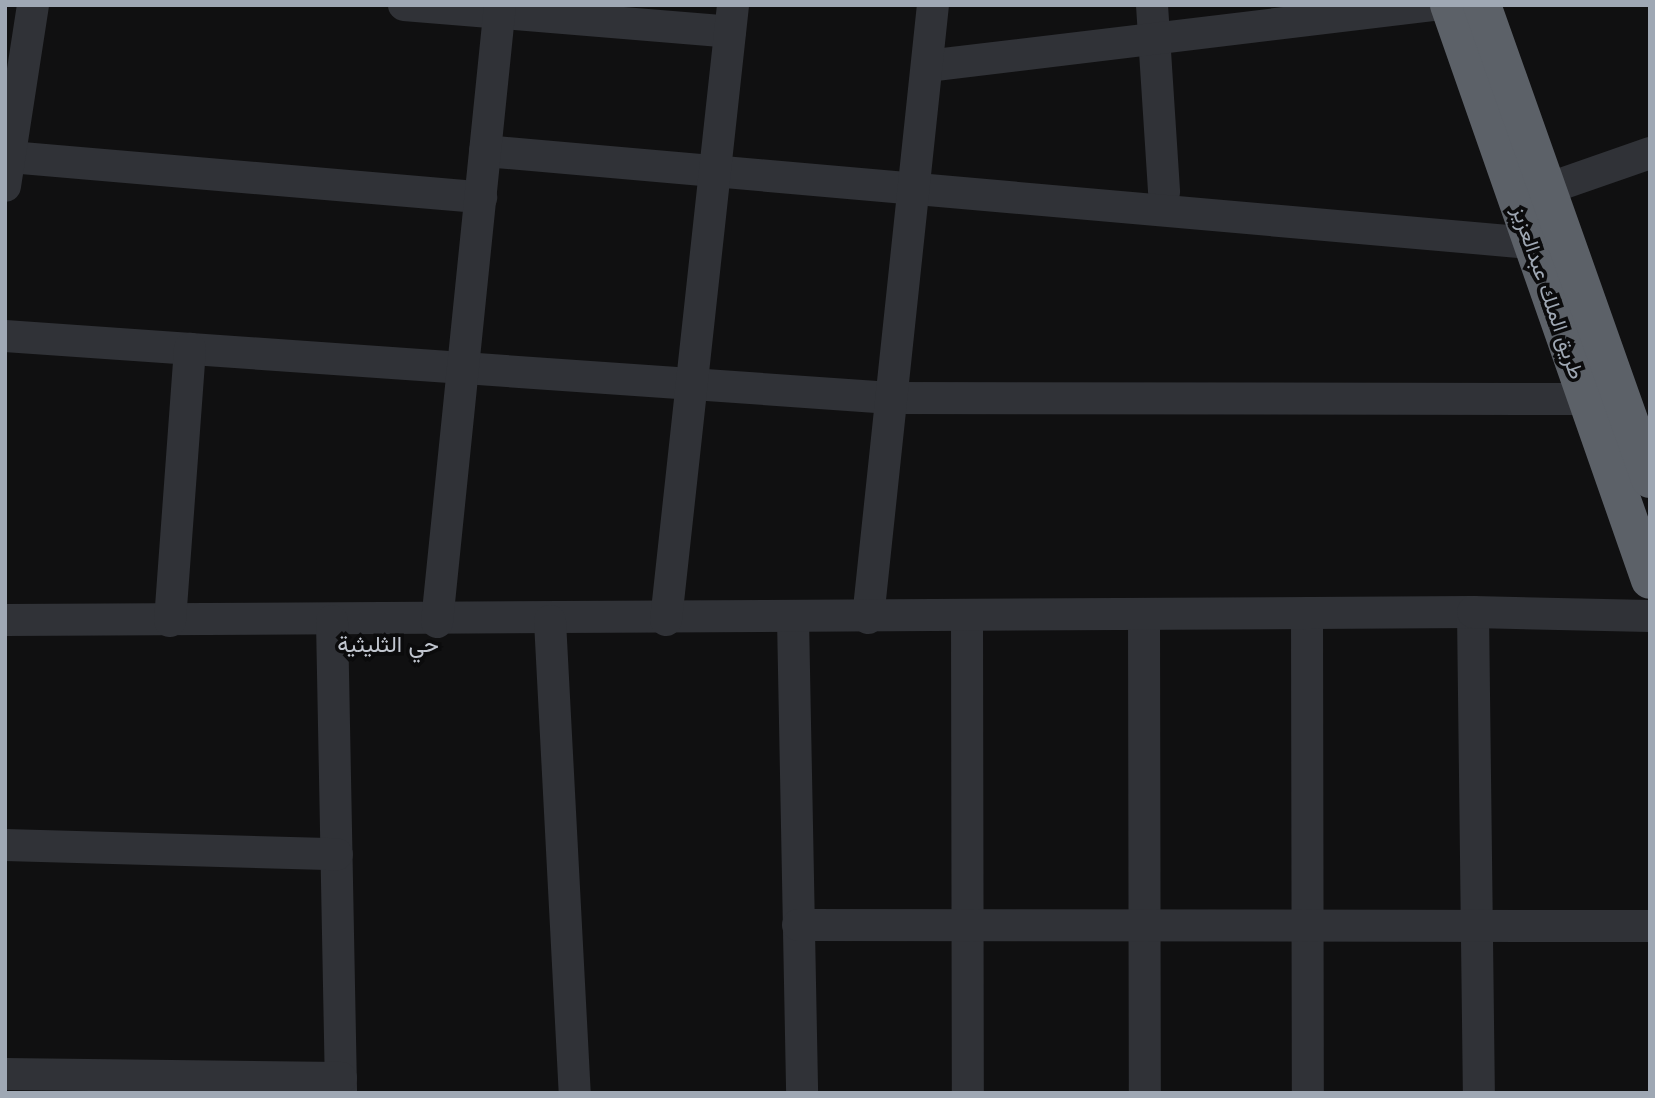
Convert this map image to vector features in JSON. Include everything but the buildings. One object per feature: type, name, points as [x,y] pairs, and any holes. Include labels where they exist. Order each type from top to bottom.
[{"type":"highway","name":"طريق الملك عبدالعزيز","points":[[1449,5],[1650,580]]},
{"type":"highway","name":"طريق الملك عبدالعزيز","points":[[1482,5],[1544,190],[1650,479]]},
{"type":"street","points":[[33,5],[8,172],[481,197]]},
{"type":"street","points":[[404,5],[732,19],[666,620]]},
{"type":"street","points":[[868,618],[933,5]]},
{"type":"street","points":[[1152,5],[1164,192]]},
{"type":"street","points":[[927,66],[1434,5]]},
{"type":"street","points":[[437,622],[500,9]]},
{"type":"street","points":[[485,151],[914,186],[1531,243]]},
{"type":"street","points":[[1544,190],[1650,153]]},
{"type":"street","points":[[5,336],[891,398],[1586,399]]},
{"type":"street","points":[[170,621],[190,349]]},
{"type":"street","points":[[5,620],[437,622],[1473,612],[1650,616]]},
{"type":"street","points":[[1473,612],[1479,1093]]},
{"type":"street","points":[[1307,613],[1308,1093]]},
{"type":"street","points":[[1144,615],[1145,1093]]},
{"type":"street","points":[[967,617],[968,1093]]},
{"type":"street","points":[[793,618],[802,1093]]},
{"type":"street","points":[[5,1074],[111,1084],[341,1085],[332,621]]},
{"type":"street","points":[[550,621],[575,1093]]},
{"type":"street","points":[[5,845],[337,854]]},
{"type":"street","points":[[798,925],[1477,922],[1650,926]]},
{"type":"district","name":"حي الثليثية","points":[[388,644]]}]
